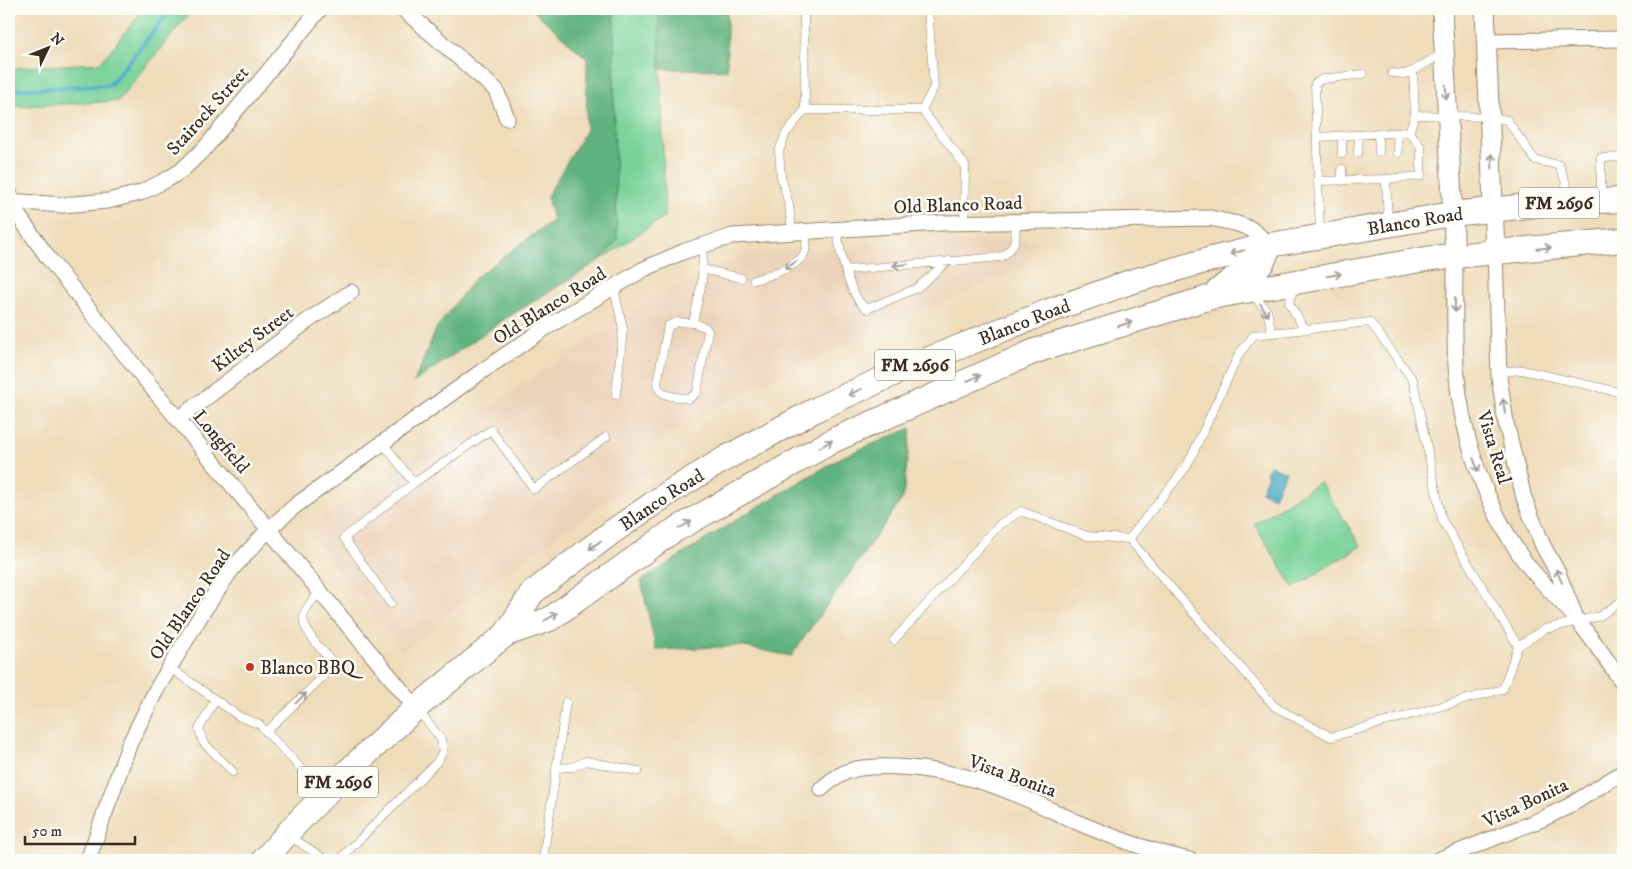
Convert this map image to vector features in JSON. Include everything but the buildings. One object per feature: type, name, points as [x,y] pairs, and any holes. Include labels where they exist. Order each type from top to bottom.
[{"type":"main road","name":"Blanco Road","points":[[264,860],[325,795],[416,708],[506,634],[532,593],[612,532],[670,492],[726,458],[819,408],[902,370],[1012,326],[1112,288],[1212,258],[1270,244],[1452,214],[1568,202],[1612,200]]},
{"type":"main road","name":"Blanco Road","points":[[506,634],[550,619],[670,533],[834,440],[1035,351],[1211,297],[1432,258],[1623,240]]},
{"type":"main road","points":[[1211,297],[1234,279],[1254,271],[1262,263],[1270,244]]},
{"type":"street","name":"Stairock Street","points":[[10,198],[62,205],[108,201],[140,193],[168,179],[182,170],[205,148],[320,9]]},
{"type":"street","points":[[403,9],[496,90],[508,118]]},
{"type":"street","points":[[1442,9],[1455,256]]},
{"type":"street","points":[[1485,9],[1496,252]]},
{"type":"street","points":[[1486,41],[1623,39]]},
{"type":"street","name":"Longfield","points":[[10,198],[18,215],[49,259],[416,708]]},
{"type":"street","name":"Old Blanco Road","points":[[88,860],[129,746],[154,692],[204,610],[232,569],[269,529],[295,506],[382,442],[547,327],[644,269],[685,251],[733,236],[964,223],[1210,218],[1251,229],[1270,244]]},
{"type":"street","name":"Vista Real","points":[[1496,252],[1499,372],[1506,423],[1524,498],[1543,546],[1558,573],[1578,621]]},
{"type":"street","name":"Vista Real","points":[[1455,256],[1456,367],[1462,409],[1473,458],[1494,507],[1518,552],[1541,583],[1578,621],[1623,683]]},
{"type":"street","name":"Kiltey Street","points":[[178,419],[306,322],[351,292]]},
{"type":"street","name":"Vista Bonita","points":[[821,789],[833,778],[856,770],[893,767],[958,776],[990,784],[1025,798],[1086,826],[1140,854],[1190,860]]},
{"type":"street","name":"Vista Bonita","points":[[1438,860],[1542,819],[1569,806],[1623,772]]},
{"type":"lane","points":[[754,280],[773,275],[792,265],[806,251],[789,205],[781,176],[779,151],[786,133],[805,110],[804,9]]},
{"type":"lane","points":[[922,110],[934,87],[928,9]]},
{"type":"lane","points":[[1392,73],[1404,74],[1413,71],[1443,53]]},
{"type":"lane","points":[[1409,132],[1414,115],[1413,71]]},
{"type":"lane","points":[[1320,236],[1315,83],[1323,79],[1363,74]]},
{"type":"lane","points":[[805,110],[922,110]]},
{"type":"lane","points":[[922,110],[965,165],[964,223]]},
{"type":"lane","points":[[1414,115],[1490,117],[1507,120],[1535,160],[1559,165],[1566,183],[1568,202]]},
{"type":"lane","points":[[1318,137],[1409,132]]},
{"type":"lane","points":[[1318,182],[1421,176],[1421,147],[1409,132]]},
{"type":"lane","points":[[1397,133],[1398,152]]},
{"type":"lane","points":[[1378,134],[1379,152]]},
{"type":"lane","points":[[1358,153],[1359,135]]},
{"type":"lane","points":[[1342,136],[1342,154]]},
{"type":"lane","points":[[1612,200],[1601,158],[1623,157]]},
{"type":"lane","points":[[1398,168],[1399,178]]},
{"type":"lane","points":[[1342,169],[1342,180]]},
{"type":"lane","points":[[1378,169],[1378,179]]},
{"type":"lane","points":[[1358,170],[1358,180]]},
{"type":"lane","points":[[1386,179],[1388,224]]},
{"type":"lane","points":[[846,270],[1001,257],[1009,252],[1014,245],[1016,222]]},
{"type":"lane","points":[[837,229],[839,250],[856,300],[866,308],[917,288],[948,261]]},
{"type":"lane","points":[[693,323],[702,282],[703,246]]},
{"type":"lane","points":[[702,269],[741,278]]},
{"type":"lane","points":[[1295,282],[1289,303],[1304,330]]},
{"type":"lane","points":[[614,288],[623,329],[616,395]]},
{"type":"lane","points":[[1249,291],[1268,311],[1272,333]]},
{"type":"lane","points":[[677,322],[693,323],[705,326],[708,331],[697,392],[688,399],[662,394],[658,390],[657,383],[668,326],[677,322]]},
{"type":"lane","points":[[1129,538],[1188,466],[1239,354],[1254,335],[1370,322],[1412,380],[1442,520],[1518,646]]},
{"type":"lane","points":[[1499,372],[1522,370],[1623,393]]},
{"type":"lane","points":[[391,604],[344,538],[414,483],[491,430],[534,489],[606,437]]},
{"type":"lane","points":[[382,442],[414,483]]},
{"type":"lane","points":[[894,640],[1000,524],[1021,511],[1087,536],[1129,538],[1275,707],[1331,737],[1503,689],[1518,646],[1546,629],[1600,616],[1623,600]]},
{"type":"lane","points":[[266,732],[335,665],[305,629],[303,616],[308,605],[320,592]]},
{"type":"lane","points":[[169,668],[240,716],[259,724],[325,795]]},
{"type":"lane","points":[[216,700],[199,729],[203,742],[233,772]]},
{"type":"lane","points":[[543,860],[566,702]]},
{"type":"lane","points":[[339,860],[437,762],[443,751],[441,739],[416,708]]},
{"type":"lane","points":[[556,768],[573,767],[586,761],[638,771]]},
{"type":"lane","points":[[287,834],[326,860]]},
{"type":"shaded area","points":[[1037,240],[1026,265],[759,384],[636,453],[651,470],[479,591],[402,651],[306,529],[649,300],[745,255],[843,246]]},
{"type":"green space","points":[[144,9],[193,9],[118,101],[9,107],[9,68],[100,63]]},
{"type":"green space","points":[[532,9],[614,9],[617,240],[599,261],[505,319],[414,382],[437,327],[475,278],[553,220],[547,196],[586,130],[587,59]]},
{"type":"green space","points":[[614,9],[659,9],[665,216],[599,261],[617,240]]},
{"type":"green space","points":[[659,9],[727,9],[727,70],[660,69]]},
{"type":"green space","points":[[911,428],[903,498],[791,656],[740,646],[656,650],[641,581],[742,516],[844,456]]},
{"type":"green space","points":[[1320,482],[1361,546],[1294,588],[1254,524]]},
{"type":"water","points":[[1270,465],[1286,472],[1274,497],[1261,491]]},
{"type":"waterway","points":[[9,90],[110,85],[172,9]]},
{"type":"place","name":"Blanco BBQ","points":[[250,667]]}]
